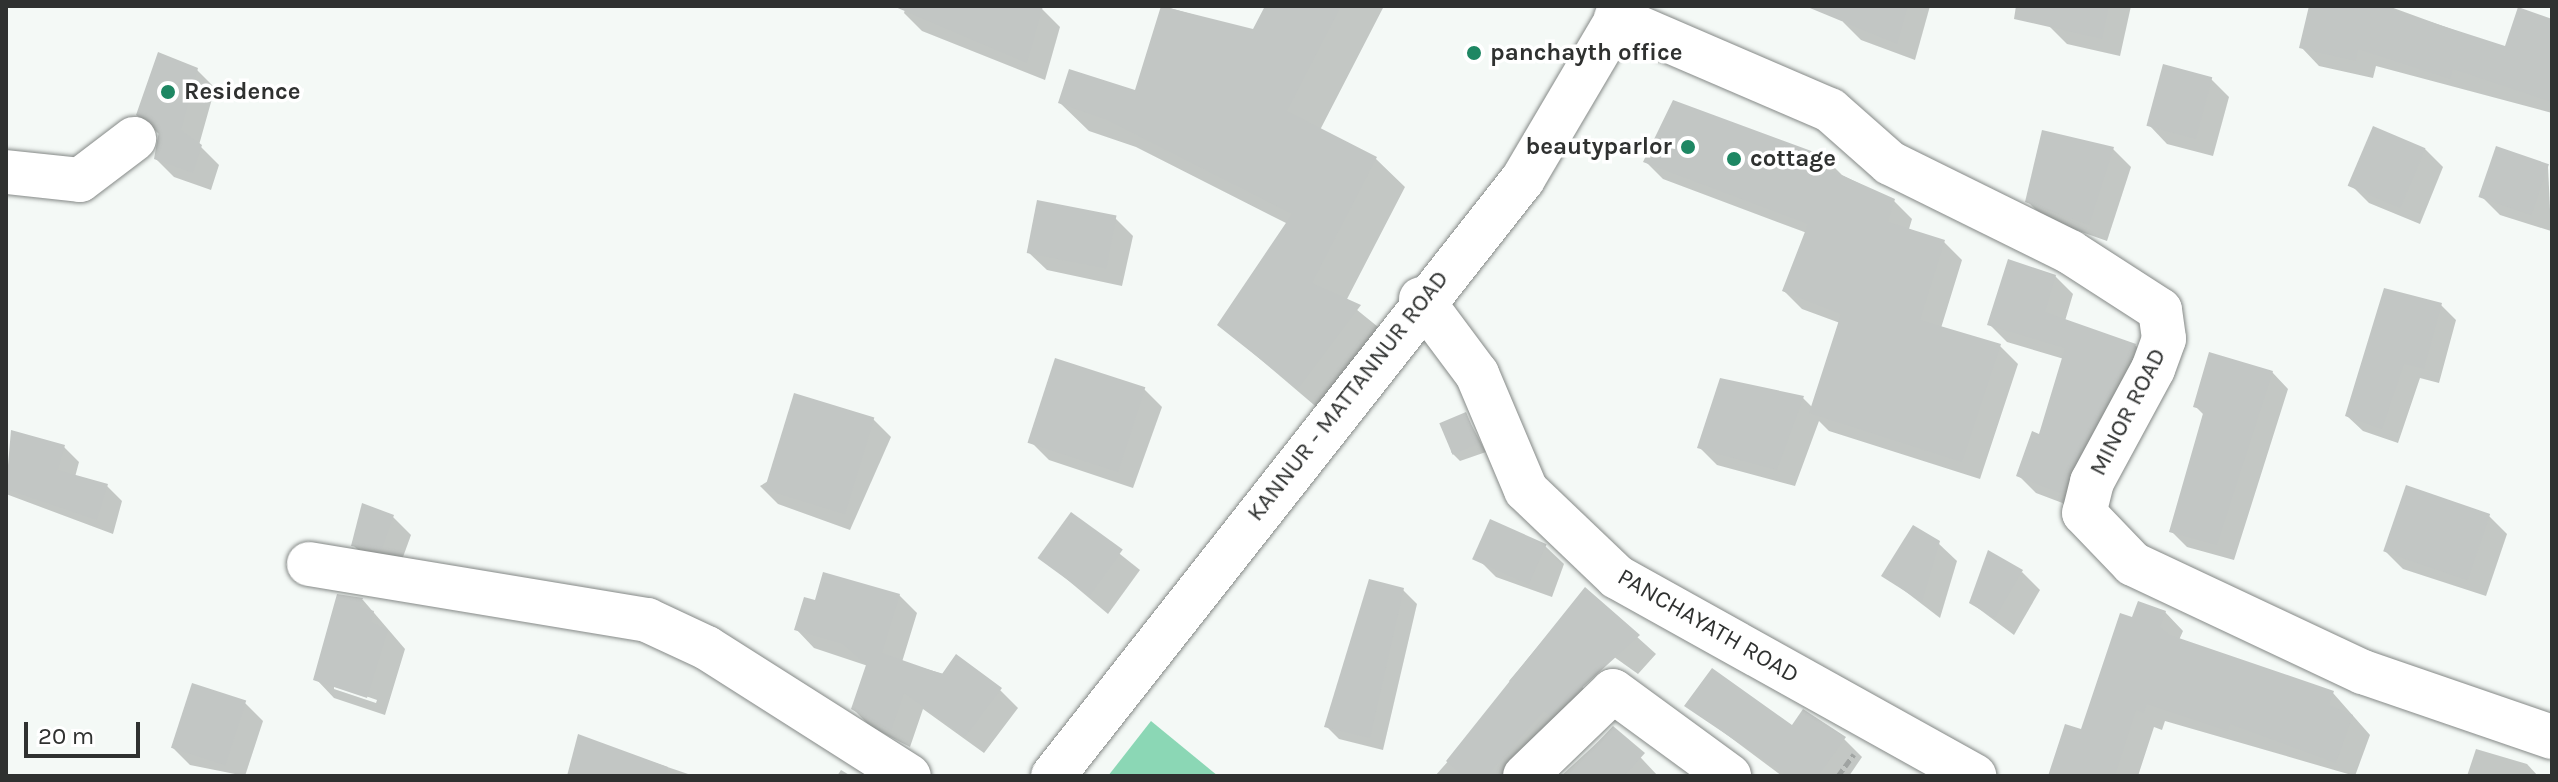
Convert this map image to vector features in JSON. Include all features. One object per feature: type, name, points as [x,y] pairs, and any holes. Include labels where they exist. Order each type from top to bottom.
[{"type":"street","name":"KANNUR - MATTANNUR ROAD","points":[[1053,776],[1421,299],[1523,179],[1621,12]]},
{"type":"street","name":"MINOR ROAD","points":[[1621,12],[1830,110],[1890,163],[2070,252],[2160,310],[2164,339],[2153,369],[2092,482],[2084,513],[2133,564],[2363,672],[2552,737]]},
{"type":"street","points":[[6,172],[80,180],[134,139]]},
{"type":"street","name":"PANCHAYATH ROAD","points":[[1421,299],[1477,374],[1526,490],[1617,577],[1974,776]]},
{"type":"street","points":[[309,564],[647,620],[707,648],[909,776]]},
{"type":"street","points":[[1525,776],[1613,691],[1729,776]]},
{"type":"green space","points":[[1151,721],[1218,776],[1108,776]]},
{"type":"building","points":[[893,6],[1043,6],[1027,63]]},
{"type":"building","points":[[1161,6],[1253,29],[1265,6],[1341,6],[1287,111],[1377,157],[1312,283],[1361,305],[1298,389],[1217,325],[1292,214],[1105,119],[1058,103],[1069,69],[1135,90]]},
{"type":"building","points":[[1805,6],[1908,6],[1897,44]]},
{"type":"building","points":[[2016,6],[2109,6],[2102,39],[2014,19]]},
{"type":"building","points":[[2309,6],[2381,6],[2505,46],[2518,7],[2552,19],[2552,102],[2453,69],[2450,79],[2358,49],[2356,61],[2299,48]]},
{"type":"building","name":"Residence","points":[[158,52],[198,68],[181,130],[202,145],[193,173],[154,159],[159,131],[136,115]]},
{"type":"building","points":[[2163,64],[2212,77],[2196,139],[2146,126]]},
{"type":"building","points":[[1673,100],[1825,156],[1821,166],[1895,199],[1888,222],[1945,240],[1920,320],[2001,344],[1962,462],[1809,413],[1841,314],[1782,291],[1808,224],[1643,162]]},
{"type":"building","points":[[2373,126],[2425,148],[2400,208],[2348,186]]},
{"type":"building","points":[[2042,130],[2114,147],[2089,225],[2025,202]]},
{"type":"building","points":[[2496,146],[2549,164],[2531,215],[2478,197]]},
{"type":"building","points":[[1037,200],[1117,215],[1106,268],[1027,253]]},
{"type":"building","points":[[2008,259],[2056,275],[2045,312],[2136,344],[2063,494],[2016,476],[2032,431],[2039,434],[2065,348],[1987,325]]},
{"type":"building","points":[[2384,288],[2442,303],[2424,369],[2404,364],[2382,429],[2345,416]]},
{"type":"building","points":[[2209,352],[2273,371],[2217,545],[2169,532],[2204,410],[2193,407]]},
{"type":"building","points":[[1055,358],[1145,387],[1118,472],[1027,443]]},
{"type":"building","points":[[1720,378],[1804,396],[1777,470],[1697,448]]},
{"type":"building","points":[[794,393],[874,418],[845,514],[764,490]]},
{"type":"building","points":[[1466,412],[1479,443],[1453,455],[1439,423]]},
{"type":"building","points":[[11,430],[65,445],[58,470],[108,484],[97,520],[6,489]]},
{"type":"building","points":[[2406,485],[2490,514],[2467,580],[2383,551]]},
{"type":"building","points":[[362,503],[394,515],[381,551],[351,546]]},
{"type":"building","points":[[1071,512],[1123,550],[1089,596],[1037,558]]},
{"type":"building","points":[[1490,519],[1547,544],[1529,584],[1472,559]]},
{"type":"building","points":[[1913,525],[1940,541],[1922,602],[1881,576]]},
{"type":"building","points":[[1988,550],[2023,570],[1995,618],[1969,603]]},
{"type":"building","points":[[823,572],[900,594],[882,653],[942,674],[956,654],[1002,688],[965,737],[904,693],[891,731],[851,709],[866,665],[843,644],[794,630],[804,597],[815,600]]},
{"type":"building","points":[[1369,579],[1404,588],[1370,738],[1324,727]]},
{"type":"building","points":[[1585,587],[1640,635],[1551,716],[1544,711],[1487,776],[1463,776],[1446,761]]},
{"type":"building","points":[[337,594],[363,598],[360,607],[374,611],[371,622],[388,630],[367,698],[313,680]]},
{"type":"building","points":[[2138,601],[2166,611],[2160,627],[2170,635],[2334,691],[2329,705],[2353,715],[2336,763],[2230,724],[2228,731],[2147,704],[2144,713],[2136,710],[2115,776],[2048,776],[2065,724],[2081,729],[2120,613],[2132,617]]},
{"type":"building","points":[[1712,668],[1792,725],[1803,709],[1846,737],[1818,776],[1788,776],[1684,706]]},
{"type":"building","points":[[192,683],[246,701],[225,765],[171,748]]},
{"type":"building","points":[[1613,726],[1645,753],[1624,776],[1566,776]]},
{"type":"building","points":[[578,734],[668,767],[667,776],[567,776]]},
{"type":"place","name":"panchayth office","points":[[1474,53]]},
{"type":"place","name":"Residence","points":[[168,92]]},
{"type":"place","name":"beautyparlor","points":[[1688,147]]},
{"type":"place","name":"cottage","points":[[1734,159]]}]
